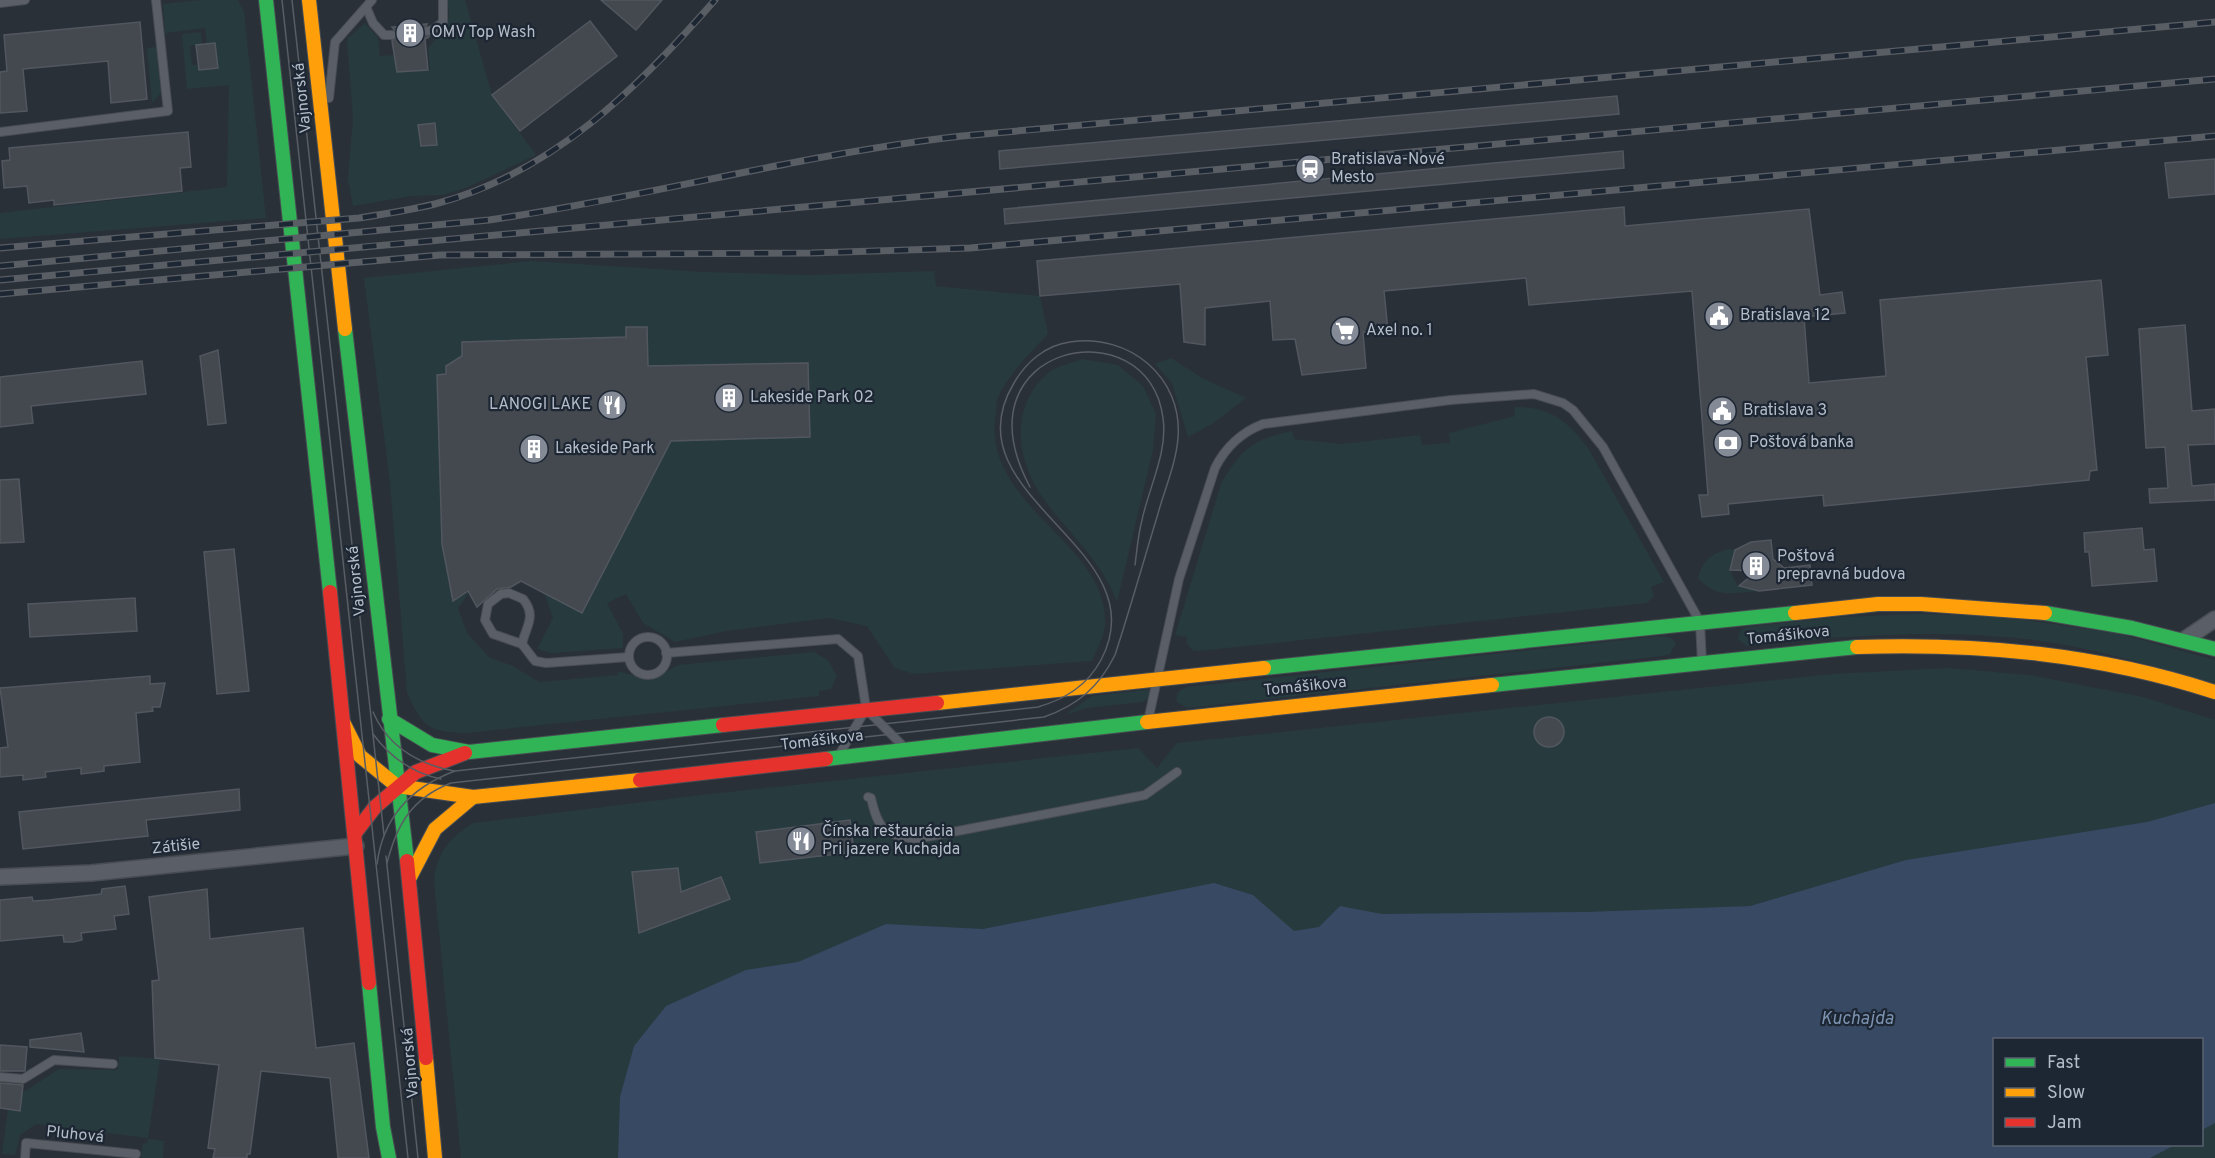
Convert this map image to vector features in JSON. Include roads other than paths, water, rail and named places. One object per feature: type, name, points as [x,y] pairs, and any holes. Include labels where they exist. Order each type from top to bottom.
[{"type":"main road","name":"Vajnorská","points":[[266,0],[344,724],[383,1127],[389,1158]]},
{"type":"main road","name":"Vajnorská","points":[[309,0],[389,719],[410,879],[435,1158]]},
{"type":"main road","name":"Tomášikova","points":[[355,840],[365,817],[397,786],[416,772],[469,752],[1861,605],[1956,604],[2029,609],[2105,620],[2215,649]]},
{"type":"main road","name":"Tomášikova","points":[[397,786],[473,797],[1850,647],[1920,645],[1986,647],[2078,657],[2141,670],[2215,692]]},
{"type":"main road","name":"Tomášikova","points":[[389,719],[432,745],[469,752]]},
{"type":"main road","points":[[344,724],[360,756],[397,786]]},
{"type":"main road","points":[[410,879],[432,832],[441,820],[473,797]]},
{"type":"street","points":[[2184,640],[2215,619]]},
{"type":"street","name":"Zátišie","points":[[0,877],[80,874],[355,840]]},
{"type":"lane","points":[[0,3],[25,0]]},
{"type":"lane","points":[[0,132],[168,111],[156,0]]},
{"type":"lane","points":[[324,135],[335,42],[367,9],[372,0]]},
{"type":"lane","points":[[428,31],[434,30],[443,22],[443,0]]},
{"type":"lane","points":[[367,9],[373,23],[384,35],[392,35]]},
{"type":"lane","points":[[1148,722],[1179,579],[1196,521],[1215,468],[1236,441],[1263,424],[1451,400],[1534,394],[1563,403],[1573,410],[1603,447],[1700,622],[1702,664]]},
{"type":"lane","points":[[522,644],[531,620],[528,605],[516,594],[501,594],[489,604],[486,620],[488,627],[500,638],[522,644],[535,661],[546,663],[629,657]]},
{"type":"lane","points":[[646,638],[659,641],[666,654],[662,668],[649,675],[635,670],[629,657],[634,644],[646,638]]},
{"type":"lane","name":"Tomášikova","points":[[666,654],[838,639],[858,656],[866,709]]},
{"type":"lane","points":[[838,757],[866,709],[907,750]]},
{"type":"lane","points":[[868,797],[871,798],[877,822],[895,836],[916,839],[1145,795],[1177,772]]},
{"type":"lane","points":[[0,1077],[23,1079],[54,1060],[113,1064]]},
{"type":"lane","name":"Pluhová","points":[[25,1158],[26,1143],[136,1154]]},
{"type":"water","name":"Kuchajda","points":[[2215,803],[2215,1123],[2203,1129],[2203,1038],[1993,1038],[1993,1146],[2173,1146],[2150,1158],[618,1158],[620,1097],[634,1046],[666,1006],[746,970],[798,962],[886,924],[983,929],[1214,883],[1253,895],[1294,931],[1319,927],[1340,906],[1382,914],[1586,912],[1750,906],[1906,860],[2147,822]]},
{"type":"tram line","points":[[282,0],[408,1158]]},
{"type":"tram line","points":[[292,0],[384,835]]},
{"type":"tram line","points":[[377,864],[386,832],[402,806],[426,786],[455,771],[1038,707],[1066,695],[1082,684],[1101,660],[1112,620],[1103,585],[1082,553],[1027,491],[1007,458],[1000,423],[1019,375],[1038,356],[1061,344],[1092,341],[1112,345],[1131,352],[1162,378],[1172,396],[1177,416],[1178,438],[1172,468],[1115,655],[1094,686],[1077,701],[1044,717],[451,783],[426,796],[408,814],[396,836],[387,863]]},
{"type":"tram line","points":[[1030,487],[1013,438],[1016,400],[1035,372],[1062,356],[1094,352],[1125,361],[1150,383],[1163,418],[1164,431],[1160,457],[1141,526],[1135,565]]},
{"type":"tram line","points":[[373,712],[387,735],[406,752],[428,764],[454,771]]},
{"type":"tram line","points":[[373,734],[394,757],[403,763],[421,773],[441,779]]},
{"type":"tram line","points":[[386,856],[418,1158]]},
{"type":"railway","points":[[0,248],[359,218],[435,204],[478,190],[518,171],[555,149],[590,123],[655,65],[715,0]]},
{"type":"railway","points":[[0,266],[489,220],[607,200],[843,153],[962,136],[2215,22]]},
{"type":"railway","points":[[0,280],[2215,79]]},
{"type":"railway","points":[[0,294],[440,255],[812,253],[970,248],[2215,136]]},
{"type":"place","name":"OMV Top Wash","points":[[410,33]]},
{"type":"place","name":"Bratislava-Nové Mesto","points":[[1310,169]]},
{"type":"place","name":"Bratislava 12","points":[[1719,316]]},
{"type":"place","name":"Axel no. 1","points":[[1345,331]]},
{"type":"place","name":"Lakeside Park 02","points":[[729,398]]},
{"type":"place","name":"LANOGI LAKE","points":[[612,405]]},
{"type":"place","name":"Bratislava 3","points":[[1722,411]]},
{"type":"place","name":"Poštová banka","points":[[1728,443]]},
{"type":"place","name":"Lakeside Park","points":[[534,449]]},
{"type":"place","name":"Poštová prepravná budova","points":[[1756,566]]},
{"type":"place","name":"Čínska reštaurácia Pri jazere Kuchajda","points":[[801,841]]}]
